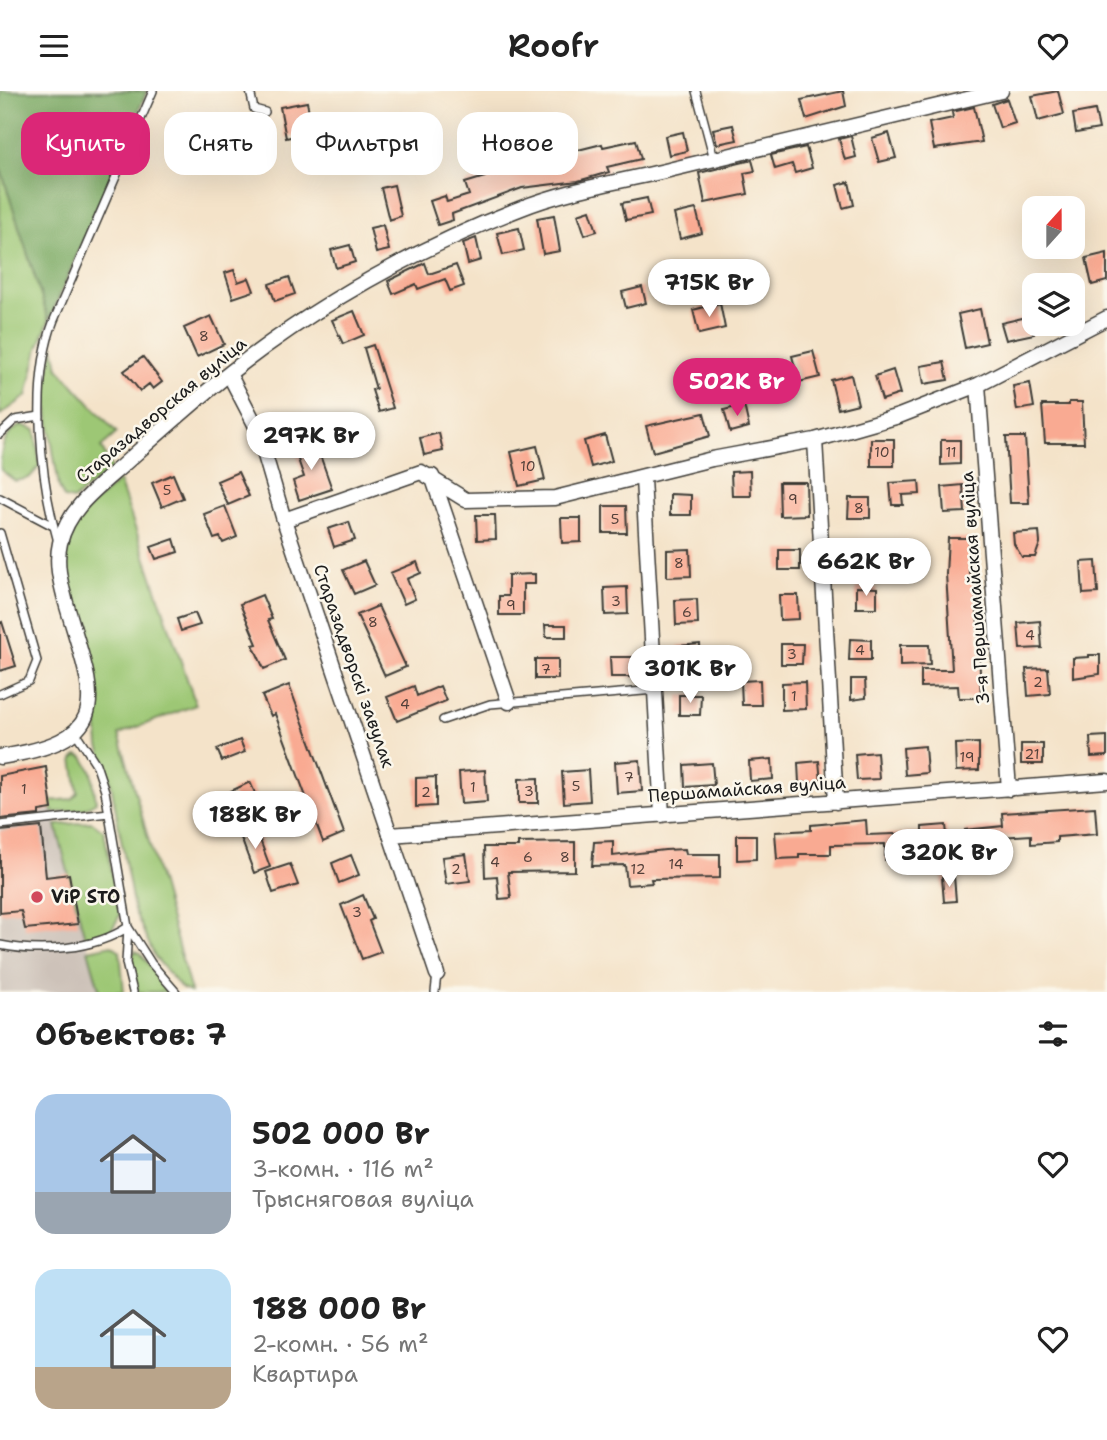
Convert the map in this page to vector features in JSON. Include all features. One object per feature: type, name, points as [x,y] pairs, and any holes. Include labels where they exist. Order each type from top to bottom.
[{"type":"street","name":"Старазадворская вуліца","points":[[76,733],[87,717],[90,690],[61,581],[59,547],[72,515],[91,493],[229,374],[354,287],[516,210],[714,159],[1001,91]]},
{"type":"street","points":[[285,520],[421,472],[432,476],[466,500],[555,498],[643,479],[712,459],[815,440],[899,416],[978,385],[1107,318]]},
{"type":"street","name":"Старазадворскі завулак","points":[[229,374],[257,428],[285,520],[437,974]]},
{"type":"street","name":"3-я Першамайская вуліца","points":[[978,385],[1009,789]]},
{"type":"street","points":[[815,440],[836,802]]},
{"type":"street","points":[[432,476],[509,702]]},
{"type":"street","points":[[643,479],[662,815]]},
{"type":"street","points":[[0,757],[43,749],[76,733]]},
{"type":"street","name":"Першамайская вуліца","points":[[390,835],[1107,782]]},
{"type":"lane","points":[[59,547],[53,526],[40,416],[40,370],[48,333],[153,91]]},
{"type":"lane","points":[[250,91],[254,109],[265,112]]},
{"type":"lane","points":[[696,91],[714,159]]},
{"type":"lane","points":[[0,434],[15,420],[40,416]]},
{"type":"lane","points":[[0,498],[53,526]]},
{"type":"lane","points":[[0,533],[37,661],[29,681],[0,694]]},
{"type":"lane","points":[[443,720],[490,704],[655,690]]},
{"type":"lane","points":[[76,733],[100,773],[109,813],[128,927],[126,963],[133,992]]},
{"type":"lane","points":[[0,825],[109,813]]},
{"type":"lane","points":[[0,945],[38,948],[76,944],[110,937],[128,927]]},
{"type":"lane","points":[[128,927],[151,963],[176,992]]},
{"type":"lane","points":[[435,992],[437,974]]},
{"type":"shaded area","points":[[46,767],[52,809],[100,992],[0,992],[0,776]]},
{"type":"green space","points":[[0,91],[147,91],[138,112],[21,112],[21,175],[111,175],[49,321],[0,167]]},
{"type":"green space","points":[[0,167],[49,321],[38,348],[27,396],[0,415]]},
{"type":"green space","points":[[54,347],[58,368],[117,433],[101,447],[112,468],[73,500],[64,498],[59,487],[51,435],[48,383]]},
{"type":"green space","points":[[22,425],[35,430],[40,466],[29,478],[15,481],[1,470],[1,456],[7,438]]},
{"type":"green space","points":[[119,481],[196,705],[119,734],[191,992],[182,989],[155,957],[134,910],[110,778],[99,746],[94,674],[65,568],[66,546],[76,523],[89,507]]},
{"type":"green space","points":[[78,755],[83,757],[92,772],[96,802],[84,809],[53,813],[50,801],[72,799],[78,793],[73,759]]},
{"type":"green space","points":[[92,822],[104,831],[120,915],[111,931],[85,938],[56,825]]},
{"type":"green space","points":[[112,945],[120,951],[124,992],[100,992],[88,950]]},
{"type":"green space","points":[[135,951],[140,953],[170,992],[138,992],[131,958]]},
{"type":"building","points":[[843,91],[846,106],[806,119],[801,100]]},
{"type":"building","points":[[1058,91],[1064,114],[1038,121],[1032,96]]},
{"type":"building","points":[[1007,99],[1015,123],[1000,128],[992,104]]},
{"type":"building","points":[[307,102],[309,112],[291,112],[291,137],[286,138],[280,107]]},
{"type":"building","points":[[974,107],[982,142],[934,149],[929,123],[953,118],[952,112]]},
{"type":"building","points":[[1095,110],[1099,129],[1076,133],[1073,114]]},
{"type":"building","points":[[733,125],[737,140],[717,144],[713,129]]},
{"type":"building","points":[[683,132],[687,151],[669,155],[665,136]]},
{"type":"building","points":[[889,133],[896,158],[879,162],[872,138]]},
{"type":"building","points":[[851,136],[856,157],[845,160],[839,139]]},
{"type":"building","points":[[636,140],[641,159],[607,167],[609,172],[578,181],[522,188],[452,214],[453,220],[438,225],[430,201],[445,196],[447,202],[469,195],[465,183],[485,175],[578,175],[578,150],[602,144],[603,147]]},
{"type":"building","points":[[806,147],[812,168],[795,173],[792,164],[775,169],[771,155]]},
{"type":"building","points":[[752,160],[755,171],[744,173],[748,194],[705,203],[699,173]]},
{"type":"building","points":[[849,182],[854,205],[843,208],[837,185]]},
{"type":"building","points":[[394,185],[401,216],[389,220],[381,188]]},
{"type":"building","points":[[647,198],[651,215],[626,220],[622,203]]},
{"type":"building","points":[[696,209],[702,233],[680,239],[674,214]]},
{"type":"building","points":[[590,210],[597,231],[585,235],[578,214]]},
{"type":"building","points":[[554,215],[560,251],[543,254],[537,218]]},
{"type":"building","points":[[383,225],[389,250],[376,253],[370,228]]},
{"type":"building","points":[[519,228],[524,250],[503,255],[497,233]]},
{"type":"building","points":[[476,238],[481,260],[468,264],[463,243]]},
{"type":"building","points":[[350,245],[355,262],[336,268],[331,250]]},
{"type":"building","points":[[1107,253],[1107,281],[1092,285],[1086,258]]},
{"type":"building","points":[[425,263],[429,274],[456,265],[464,286],[450,291],[445,279],[418,289],[416,284],[393,294],[388,281]]},
{"type":"building","points":[[234,270],[238,282],[249,278],[254,291],[233,298],[225,273]]},
{"type":"building","points":[[289,277],[295,294],[275,301],[269,284]]},
{"type":"building","points":[[642,287],[646,303],[626,308],[622,292]]},
{"type":"building","points":[[720,303],[725,328],[699,334],[693,310]]},
{"type":"building","points":[[980,309],[987,343],[965,348],[958,314]]},
{"type":"building","points":[[354,311],[364,335],[343,344],[332,320]]},
{"type":"building","points":[[211,316],[224,344],[197,357],[184,328]]},
{"type":"building","points":[[1022,318],[1022,336],[1025,336],[1006,340],[1001,323]]},
{"type":"building","points":[[373,345],[393,408],[379,412],[372,390],[376,389],[364,348]]},
{"type":"building","points":[[813,351],[820,377],[799,382],[792,356]]},
{"type":"building","points":[[143,357],[162,382],[153,389],[149,384],[140,391],[124,371]]},
{"type":"building","points":[[944,362],[948,380],[924,384],[921,366]]},
{"type":"building","points":[[893,370],[900,394],[882,400],[875,376]]},
{"type":"building","points":[[851,375],[858,404],[838,409],[831,380]]},
{"type":"building","points":[[1030,383],[1034,407],[1017,410],[1013,386]]},
{"type":"building","points":[[1069,402],[1082,402],[1084,443],[1045,443],[1042,405],[1069,405]]},
{"type":"building","points":[[744,405],[749,427],[730,432],[724,410]]},
{"type":"building","points":[[704,413],[710,436],[653,452],[646,426]]},
{"type":"building","points":[[439,433],[443,451],[424,455],[420,438]]},
{"type":"building","points":[[605,435],[612,461],[591,467],[584,441]]},
{"type":"building","points":[[1006,437],[1025,437],[1029,503],[1010,503]]},
{"type":"building","points":[[871,439],[894,439],[894,466],[871,466]]},
{"type":"building","points":[[941,440],[960,440],[960,464],[941,465]]},
{"type":"building","points":[[315,441],[332,489],[299,500],[293,481],[304,477],[294,448]]},
{"type":"building","points":[[537,446],[545,480],[519,486],[511,452]]},
{"type":"building","points":[[750,471],[751,496],[732,496],[731,472]]},
{"type":"building","points":[[238,472],[249,496],[228,505],[217,481]]},
{"type":"building","points":[[173,474],[183,498],[162,507],[152,483]]},
{"type":"building","points":[[919,481],[920,494],[902,495],[903,505],[892,505],[890,483]]},
{"type":"building","points":[[779,482],[806,482],[807,515],[780,516]]},
{"type":"building","points":[[963,485],[965,512],[944,513],[942,487]]},
{"type":"building","points":[[670,494],[691,495],[691,515],[670,515]]},
{"type":"building","points":[[849,498],[870,498],[870,518],[848,518]]},
{"type":"building","points":[[225,506],[237,537],[223,543],[220,537],[214,539],[204,514]]},
{"type":"building","points":[[603,506],[626,506],[627,533],[603,533]]},
{"type":"building","points":[[476,515],[495,515],[496,539],[477,540]]},
{"type":"building","points":[[561,518],[581,518],[581,542],[562,543]]},
{"type":"building","points":[[349,522],[355,540],[334,547],[328,529]]},
{"type":"building","points":[[1039,531],[1040,543],[1035,557],[1022,557],[1014,544],[1013,533]]},
{"type":"building","points":[[948,538],[969,538],[969,573],[974,573],[981,698],[959,698],[958,686],[921,687],[921,670],[952,670],[946,574]]},
{"type":"building","points":[[174,539],[178,552],[156,559],[151,547]]},
{"type":"building","points":[[690,549],[691,576],[667,577],[667,550]]},
{"type":"building","points":[[779,550],[800,550],[800,570],[779,570]]},
{"type":"building","points":[[364,561],[375,585],[354,594],[343,570]]},
{"type":"building","points":[[1096,561],[1098,593],[1083,594],[1081,562]]},
{"type":"building","points":[[417,562],[421,573],[407,579],[415,599],[404,604],[390,573]]},
{"type":"building","points":[[535,574],[535,584],[523,584],[523,615],[499,615],[499,596],[508,596],[508,575]]},
{"type":"building","points":[[627,587],[628,614],[605,615],[604,588]]},
{"type":"building","points":[[856,587],[877,588],[877,608],[856,608]]},
{"type":"building","points":[[262,595],[272,619],[268,620],[285,660],[264,669],[240,604]]},
{"type":"building","points":[[779,595],[798,595],[799,619],[780,620]]},
{"type":"building","points":[[697,599],[698,624],[676,625],[675,600]]},
{"type":"building","points":[[378,606],[406,667],[385,676],[357,615]]},
{"type":"building","points":[[195,613],[200,625],[181,631],[177,619]]},
{"type":"building","points":[[1040,621],[1042,648],[1020,649],[1018,623]]},
{"type":"building","points":[[2,622],[16,666],[0,671],[0,623]]},
{"type":"building","points":[[545,625],[566,625],[566,637],[546,637]]},
{"type":"building","points":[[850,639],[871,640],[871,660],[849,660]]},
{"type":"building","points":[[700,644],[701,666],[680,667],[678,646]]},
{"type":"building","points":[[781,644],[803,644],[802,664],[781,664]]},
{"type":"building","points":[[900,645],[929,645],[930,665],[900,666]]},
{"type":"building","points":[[1100,655],[1100,674],[1073,678],[1073,658]]},
{"type":"building","points":[[610,657],[637,657],[637,677],[611,677]]},
{"type":"building","points":[[535,659],[558,659],[558,679],[535,679]]},
{"type":"building","points":[[1048,668],[1050,694],[1028,696],[1026,669]]},
{"type":"building","points":[[851,679],[865,679],[866,698],[851,700]]},
{"type":"building","points":[[760,680],[761,705],[742,705],[741,681]]},
{"type":"building","points":[[805,682],[806,709],[782,710],[782,683]]},
{"type":"building","points":[[289,685],[344,833],[323,842],[275,714],[271,716],[262,696]]},
{"type":"building","points":[[414,686],[417,696],[440,686],[446,701],[397,721],[387,697]]},
{"type":"building","points":[[679,695],[701,695],[700,715],[679,715]]},
{"type":"building","points":[[1107,736],[1107,756],[1091,757],[1090,737]]},
{"type":"building","points":[[240,740],[245,752],[222,761],[217,749]]},
{"type":"building","points":[[979,743],[979,770],[956,771],[955,744]]},
{"type":"building","points":[[1021,744],[1043,744],[1043,764],[1021,764]]},
{"type":"building","points":[[925,746],[927,773],[905,775],[903,748]]},
{"type":"building","points":[[877,752],[879,779],[857,780],[855,754]]},
{"type":"building","points":[[772,759],[773,779],[750,781],[749,761]]},
{"type":"building","points":[[640,760],[642,791],[617,793],[615,762]]},
{"type":"building","points":[[819,761],[821,782],[799,783],[798,763]]},
{"type":"building","points":[[712,763],[714,785],[685,787],[684,765]]},
{"type":"building","points":[[46,767],[52,809],[39,811],[39,815],[0,819],[0,776]]},
{"type":"building","points":[[485,770],[487,802],[461,804],[459,772]]},
{"type":"building","points":[[588,770],[590,801],[564,803],[562,772]]},
{"type":"building","points":[[436,777],[436,806],[416,807],[416,778]]},
{"type":"building","points":[[538,778],[538,803],[519,803],[519,779]]},
{"type":"building","points":[[250,782],[256,795],[237,803],[231,791]]},
{"type":"building","points":[[1095,807],[1097,834],[1057,837],[1057,842],[1031,844],[1031,835],[987,838],[988,848],[967,850],[965,830],[1003,826],[1002,813]]},
{"type":"building","points":[[866,820],[867,835],[922,833],[922,827],[946,825],[948,845],[914,847],[914,859],[885,860],[885,844],[831,845],[831,854],[799,854],[799,858],[777,859],[775,832],[811,830],[811,825]]},
{"type":"building","points":[[41,827],[46,877],[69,874],[78,924],[25,929],[21,911],[0,913],[0,831]]},
{"type":"building","points":[[256,829],[270,867],[254,873],[240,835]]},
{"type":"building","points":[[737,835],[756,835],[756,859],[737,860]]},
{"type":"building","points":[[613,841],[613,856],[685,849],[686,854],[720,854],[720,878],[651,879],[652,883],[627,885],[625,865],[592,866],[594,842]]},
{"type":"building","points":[[575,842],[575,871],[508,872],[511,898],[499,899],[497,876],[485,877],[484,847],[518,847],[518,843]]},
{"type":"building","points":[[466,854],[470,881],[446,884],[442,857]]},
{"type":"building","points":[[351,855],[359,875],[339,883],[332,863]]},
{"type":"building","points":[[290,864],[298,885],[273,893],[266,872]]},
{"type":"building","points":[[954,876],[956,901],[944,902],[942,877]]},
{"type":"building","points":[[363,895],[373,919],[369,921],[381,952],[362,959],[341,905]]},
{"type":"place","name":"ViP STO","points":[[37,897]]}]
